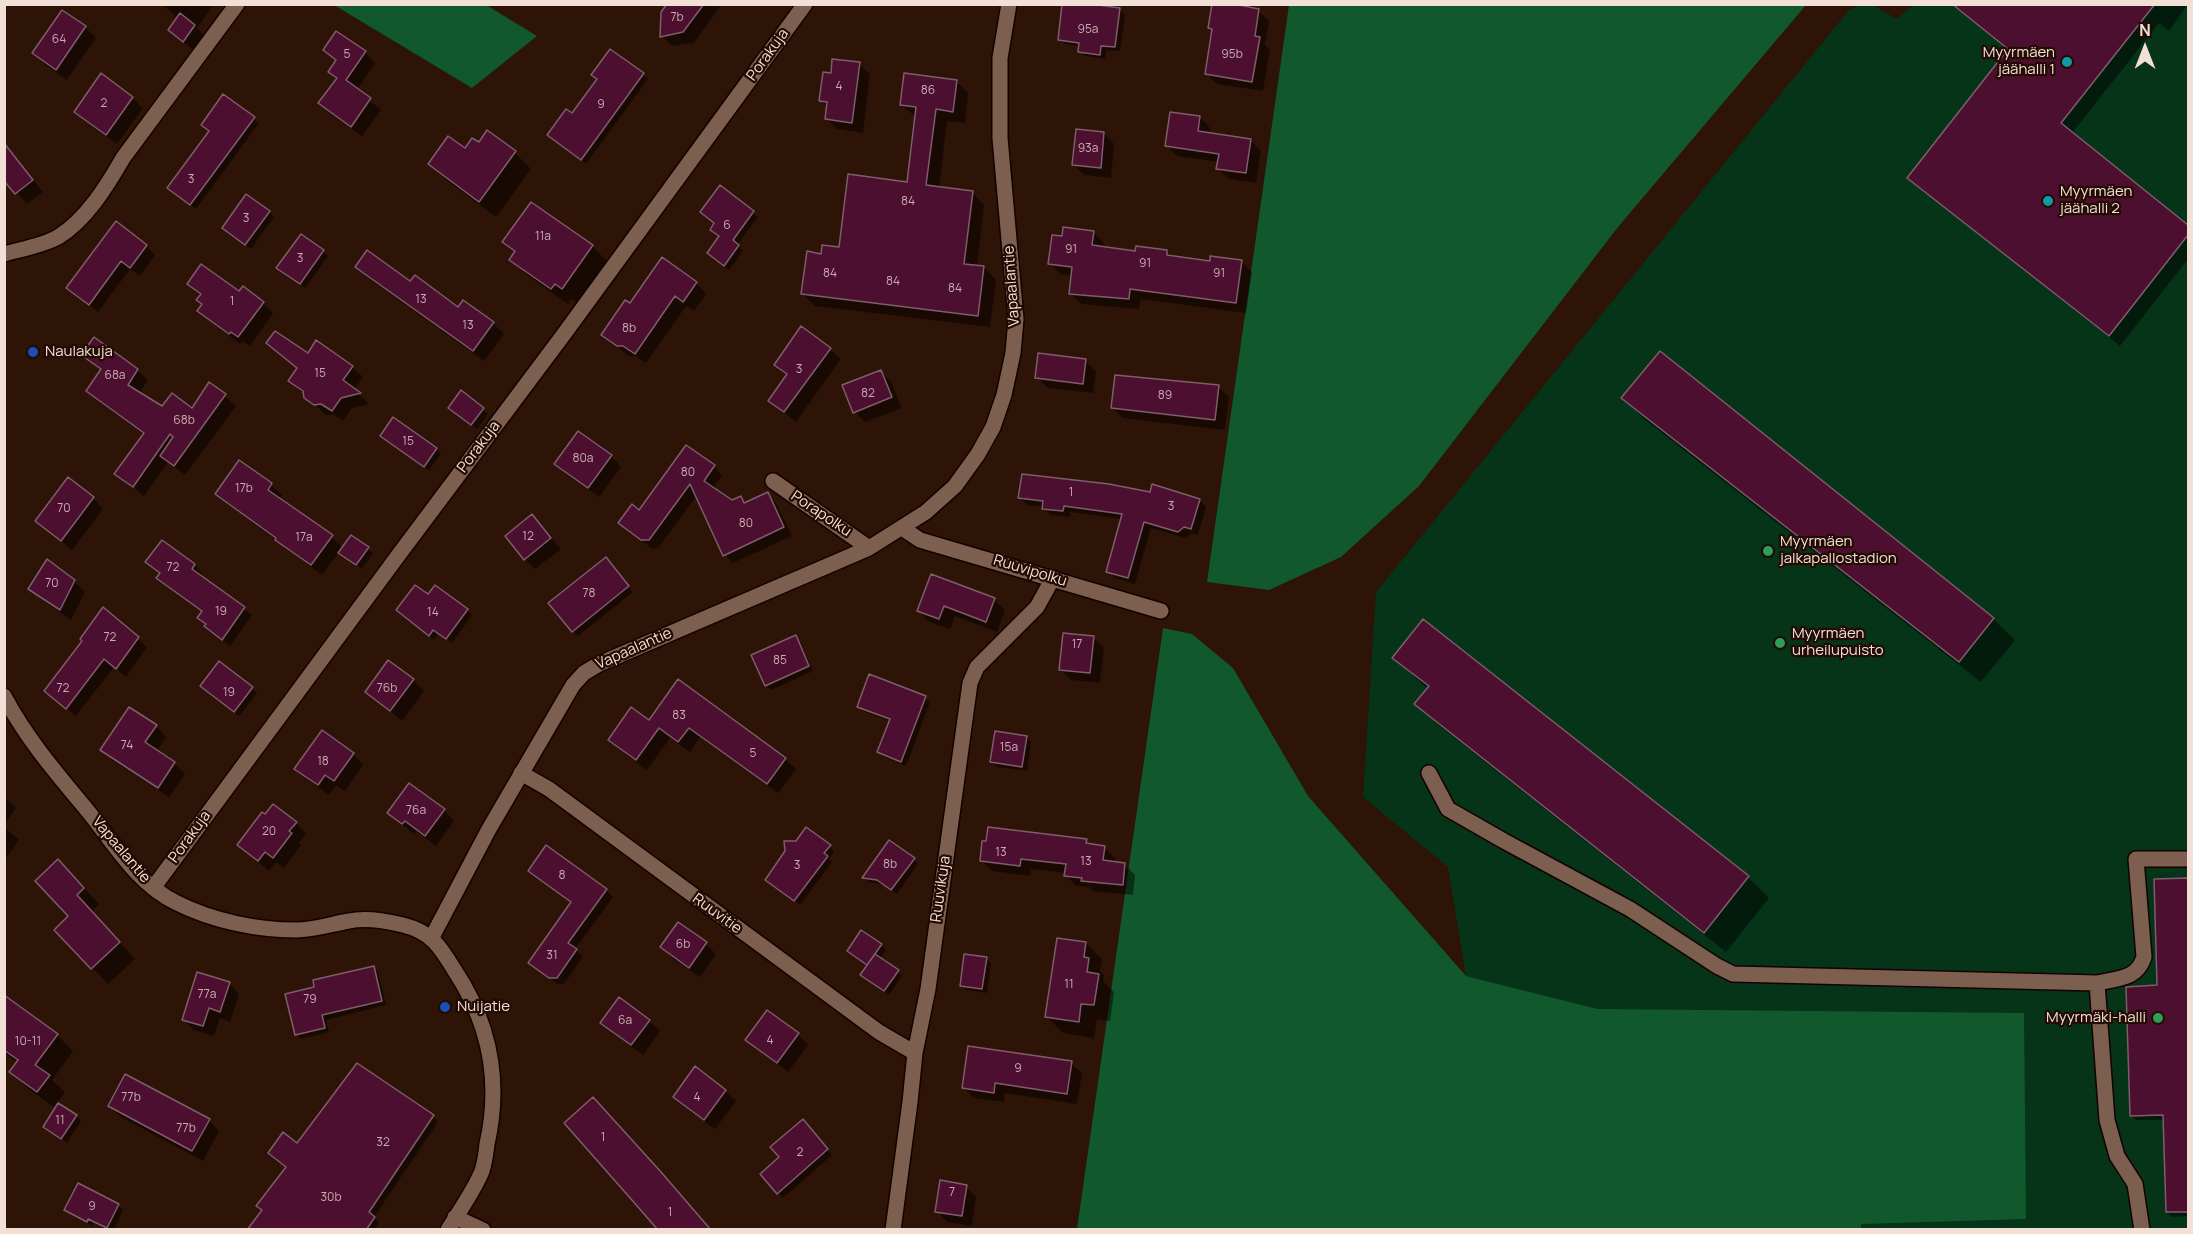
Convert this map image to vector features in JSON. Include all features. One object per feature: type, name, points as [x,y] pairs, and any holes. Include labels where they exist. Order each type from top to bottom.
[{"type":"street","points":[[4,254],[38,245],[58,236],[90,207],[111,180],[123,158],[237,4]]},
{"type":"street","name":"Porakuja","points":[[153,888],[564,334],[805,4]]},
{"type":"street","name":"Vapaalantie","points":[[4,696],[63,784],[86,809],[130,866],[153,888],[176,903],[234,922],[296,930],[326,927],[351,920],[378,920],[405,925],[432,937],[521,773],[573,685],[584,673],[599,664],[869,548],[927,512],[955,486],[978,454],[993,427],[1005,395],[1013,353],[1016,319],[1000,138],[1000,58],[1009,4]]},
{"type":"street","name":"Porapolku","points":[[773,481],[869,548]]},
{"type":"street","name":"Ruuvipolku","points":[[902,528],[920,540],[1161,611]]},
{"type":"street","name":"Ruuvikuja","points":[[893,1230],[915,1053],[928,989],[970,683],[977,667],[1037,608],[1053,578]]},
{"type":"street","name":"Ruuvitie","points":[[521,773],[549,789],[879,1032],[915,1053]]},
{"type":"street","points":[[1429,773],[1448,809],[1630,909],[1733,974],[2097,983],[2132,975],[2140,968],[2144,957],[2136,859],[2188,859]]},
{"type":"street","points":[[432,937],[460,978],[471,1000],[491,1057],[494,1080],[490,1130],[482,1171],[452,1223],[483,1230]]},
{"type":"street","points":[[2097,983],[2107,1120],[2117,1156],[2135,1184],[2142,1230]]},
{"type":"green space","points":[[334,5],[486,5],[537,36],[472,88]]},
{"type":"green space","points":[[1289,5],[1806,5],[1618,227],[1419,486],[1341,557],[1269,590],[1207,582]]},
{"type":"green space","name":"Myyrmäen urheilupuisto","points":[[1860,5],[1872,5],[1897,19],[1913,5],[2188,5],[2188,1229],[1861,1229],[1861,1224],[1598,1009],[1466,976],[1448,867],[1363,797],[1376,592],[1849,10]]},
{"type":"green space","points":[[1163,628],[1192,634],[1233,668],[1308,796],[1466,976],[1598,1009],[2024,1013],[2026,1219],[1861,1224],[1861,1230],[1077,1229]]},
{"type":"building","points":[[667,4],[704,4],[683,32],[660,37],[661,12]]},
{"type":"building","points":[[1062,4],[1091,4],[1120,8],[1115,47],[1101,46],[1100,55],[1078,52],[1079,43],[1058,40]]},
{"type":"building","points":[[1212,4],[1234,4],[1259,9],[1255,36],[1260,37],[1252,82],[1205,74],[1212,29],[1208,28]]},
{"type":"building","name":"Myyrmäen jäähalli 2","points":[[1952,4],[2155,4],[2061,123],[2188,225],[2188,235],[2109,336],[1907,178],[2008,49]]},
{"type":"building","points":[[62,10],[86,26],[56,70],[32,53]]},
{"type":"building","points":[[180,13],[195,25],[183,42],[168,30]]},
{"type":"building","points":[[336,31],[366,51],[346,80],[371,98],[351,127],[318,103],[337,78],[328,72],[336,60],[323,50]]},
{"type":"building","points":[[610,49],[644,73],[581,160],[547,135],[566,109],[572,113],[597,79],[591,75]]},
{"type":"building","points":[[832,59],[860,62],[852,123],[825,119],[827,102],[819,101],[823,72],[831,73]]},
{"type":"building","points":[[101,73],[133,97],[106,135],[74,112]]},
{"type":"building","points":[[904,73],[957,80],[953,112],[936,109],[926,185],[973,191],[964,264],[984,266],[978,316],[801,294],[807,251],[821,254],[822,245],[839,247],[848,174],[907,182],[916,107],[900,105]]},
{"type":"building","points":[[223,94],[255,117],[190,205],[167,188],[209,131],[201,125]]},
{"type":"building","points":[[1170,112],[1200,116],[1198,131],[1251,139],[1246,173],[1216,169],[1219,154],[1165,146]]},
{"type":"building","points":[[1076,129],[1104,132],[1101,168],[1072,165]]},
{"type":"building","points":[[487,130],[516,151],[479,202],[428,164],[448,136],[465,148],[472,138],[479,142]]},
{"type":"building","points":[[4,143],[33,180],[15,194],[4,181]]},
{"type":"building","points":[[720,185],[754,211],[733,240],[739,245],[724,266],[707,253],[719,236],[710,230],[714,223],[700,212]]},
{"type":"building","points":[[246,194],[270,211],[245,245],[222,228]]},
{"type":"building","points":[[531,202],[593,245],[562,289],[555,284],[551,289],[509,260],[515,251],[502,242]]},
{"type":"building","points":[[116,221],[147,245],[130,268],[121,261],[89,305],[66,288]]},
{"type":"building","points":[[1063,227],[1094,231],[1092,245],[1135,251],[1136,246],[1167,250],[1167,255],[1210,261],[1210,256],[1242,260],[1236,303],[1130,289],[1129,299],[1069,294],[1072,267],[1048,264],[1052,235],[1062,236]]},
{"type":"building","points":[[301,234],[324,250],[300,284],[276,268]]},
{"type":"building","points":[[367,250],[410,281],[415,275],[458,307],[463,300],[494,322],[473,351],[355,267]]},
{"type":"building","points":[[662,257],[697,282],[683,302],[675,296],[635,354],[601,335],[625,300],[630,303]]},
{"type":"building","points":[[201,264],[239,291],[243,286],[264,302],[238,337],[231,332],[229,334],[197,311],[202,304],[196,300],[201,294],[187,284]]},
{"type":"building","points":[[801,326],[831,348],[784,412],[768,401],[787,374],[774,365]]},
{"type":"building","points":[[275,331],[308,353],[316,340],[353,366],[343,380],[361,393],[341,398],[332,411],[321,404],[314,405],[304,398],[303,391],[288,381],[297,368],[266,343]]},
{"type":"building","points":[[94,337],[138,369],[128,385],[162,406],[172,393],[192,408],[209,382],[226,394],[174,466],[160,456],[173,437],[170,434],[133,487],[114,474],[144,433],[86,391],[101,369],[81,355]]},
{"type":"building","points":[[1660,351],[1994,618],[1959,662],[1621,398]]},
{"type":"building","points":[[1038,353],[1086,359],[1083,384],[1035,378]]},
{"type":"building","points":[[881,370],[892,397],[853,413],[842,385]]},
{"type":"building","points":[[1115,375],[1219,385],[1215,420],[1111,408]]},
{"type":"building","points":[[461,390],[484,408],[471,425],[448,408]]},
{"type":"building","points":[[393,417],[437,448],[424,467],[380,436]]},
{"type":"building","points":[[578,431],[612,455],[588,488],[554,464]]},
{"type":"building","points":[[686,445],[715,465],[704,481],[732,500],[741,496],[744,503],[768,492],[784,527],[723,556],[690,484],[649,540],[641,540],[618,523],[632,504],[639,510]]},
{"type":"building","points":[[239,460],[272,483],[268,490],[333,535],[311,565],[215,494]]},
{"type":"building","points":[[1022,474],[1109,484],[1150,492],[1152,484],[1200,499],[1191,529],[1184,527],[1178,532],[1144,522],[1128,578],[1106,572],[1122,514],[1064,506],[1063,511],[1042,509],[1043,501],[1018,498]]},
{"type":"building","points":[[68,477],[94,497],[61,541],[35,521]]},
{"type":"building","points":[[532,514],[551,538],[524,560],[505,536]]},
{"type":"building","points":[[351,535],[369,547],[356,565],[338,553]]},
{"type":"building","points":[[162,540],[195,564],[192,569],[245,607],[222,640],[197,618],[202,611],[156,578],[160,573],[145,562]]},
{"type":"building","points":[[606,557],[629,586],[572,632],[548,603]]},
{"type":"building","points":[[47,559],[75,580],[60,610],[28,589]]},
{"type":"building","points":[[931,574],[995,598],[986,622],[944,606],[939,619],[917,611]]},
{"type":"building","points":[[415,585],[428,594],[435,585],[468,609],[446,639],[433,630],[429,636],[396,610]]},
{"type":"building","points":[[103,607],[139,637],[116,669],[104,659],[66,709],[44,691],[82,641],[80,639]]},
{"type":"building","points":[[1423,619],[1749,876],[1704,933],[1414,704],[1429,686],[1392,658]]},
{"type":"building","points":[[1063,633],[1094,636],[1090,673],[1059,670]]},
{"type":"building","points":[[796,635],[809,666],[765,686],[751,655]]},
{"type":"building","points":[[388,660],[414,679],[390,711],[365,692]]},
{"type":"building","points":[[219,661],[253,687],[234,712],[200,686]]},
{"type":"building","points":[[869,674],[926,696],[901,762],[877,752],[890,719],[857,707]]},
{"type":"building","points":[[678,679],[786,758],[767,784],[689,728],[678,742],[659,728],[636,760],[608,740],[631,707],[649,720]]},
{"type":"building","points":[[129,707],[157,725],[145,742],[175,762],[158,788],[100,750]]},
{"type":"building","points":[[322,730],[354,753],[334,781],[325,775],[318,785],[294,769]]},
{"type":"building","points":[[995,731],[1027,736],[1022,767],[990,762]]},
{"type":"building","points":[[409,783],[445,809],[425,836],[405,821],[402,824],[387,813]]},
{"type":"building","points":[[273,804],[297,822],[289,831],[292,833],[273,858],[265,852],[258,861],[237,845],[262,812],[265,814]]},
{"type":"building","points":[[806,827],[831,845],[824,853],[828,856],[794,901],[765,880],[785,851],[784,841],[796,841]]},
{"type":"building","points":[[988,827],[1087,839],[1086,843],[1105,846],[1103,860],[1125,863],[1123,885],[1081,881],[1082,878],[1064,876],[1066,864],[1021,859],[1020,866],[980,861],[982,841],[986,841]]},
{"type":"building","points":[[889,840],[915,858],[891,890],[877,880],[862,878]]},
{"type":"building","points":[[546,845],[607,889],[568,943],[577,949],[557,978],[549,978],[528,963],[571,902],[528,871]]},
{"type":"building","points":[[58,859],[84,888],[77,895],[120,942],[91,969],[54,930],[68,916],[35,881]]},
{"type":"building","name":"Myyrmäki-halli","points":[[2188,878],[2188,1212],[2166,1212],[2163,1115],[2130,1116],[2126,987],[2157,985],[2154,879]]},
{"type":"building","points":[[678,922],[707,942],[689,968],[660,947]]},
{"type":"building","points":[[861,930],[882,944],[867,965],[847,951]]},
{"type":"building","points":[[1057,938],[1086,942],[1084,957],[1089,958],[1087,972],[1099,974],[1094,1005],[1081,1004],[1079,1022],[1045,1017]]},
{"type":"building","points":[[875,954],[899,970],[884,991],[860,975]]},
{"type":"building","points":[[964,954],[987,957],[982,989],[960,986]]},
{"type":"building","points":[[374,966],[382,1001],[322,1015],[325,1028],[295,1035],[285,994],[314,987],[313,980]]},
{"type":"building","points":[[197,972],[230,982],[220,1012],[209,1008],[203,1026],[182,1020]]},
{"type":"building","points":[[4,995],[58,1034],[35,1065],[50,1075],[37,1092],[9,1072],[18,1060],[4,1050]]},
{"type":"building","points":[[619,997],[650,1020],[631,1045],[600,1023]]},
{"type":"building","points":[[767,1010],[799,1033],[777,1063],[745,1040]]},
{"type":"building","points":[[968,1046],[1072,1061],[1067,1094],[995,1083],[994,1093],[962,1088]]},
{"type":"building","points":[[357,1063],[434,1115],[369,1212],[375,1217],[366,1230],[247,1230],[262,1210],[256,1206],[286,1167],[268,1153],[283,1132],[297,1143]]},
{"type":"building","points":[[695,1066],[726,1090],[704,1120],[673,1097]]},
{"type":"building","points":[[125,1074],[210,1119],[192,1151],[108,1106]]},
{"type":"building","points":[[593,1097],[711,1230],[658,1230],[564,1123]]},
{"type":"building","points":[[58,1103],[77,1115],[61,1139],[43,1127]]},
{"type":"building","points":[[803,1119],[828,1149],[777,1194],[760,1174],[779,1157],[770,1147]]},
{"type":"building","points":[[940,1180],[967,1185],[962,1216],[935,1212]]},
{"type":"building","points":[[78,1183],[119,1204],[107,1228],[88,1219],[87,1222],[64,1210]]},
{"type":"place","name":"Myyrmäen jäähalli 1","points":[[2067,62]]},
{"type":"place","name":"Myyrmäen jäähalli 2","points":[[2048,201]]},
{"type":"place","name":"Naulakuja","points":[[33,352]]},
{"type":"place","name":"Myyrmäen jalkapallostadion","points":[[1768,551]]},
{"type":"place","name":"Myyrmäen urheilupuisto","points":[[1780,643]]},
{"type":"place","name":"Nuijatie","points":[[445,1007]]},
{"type":"place","name":"Myyrmäki-halli","points":[[2158,1018]]}]
